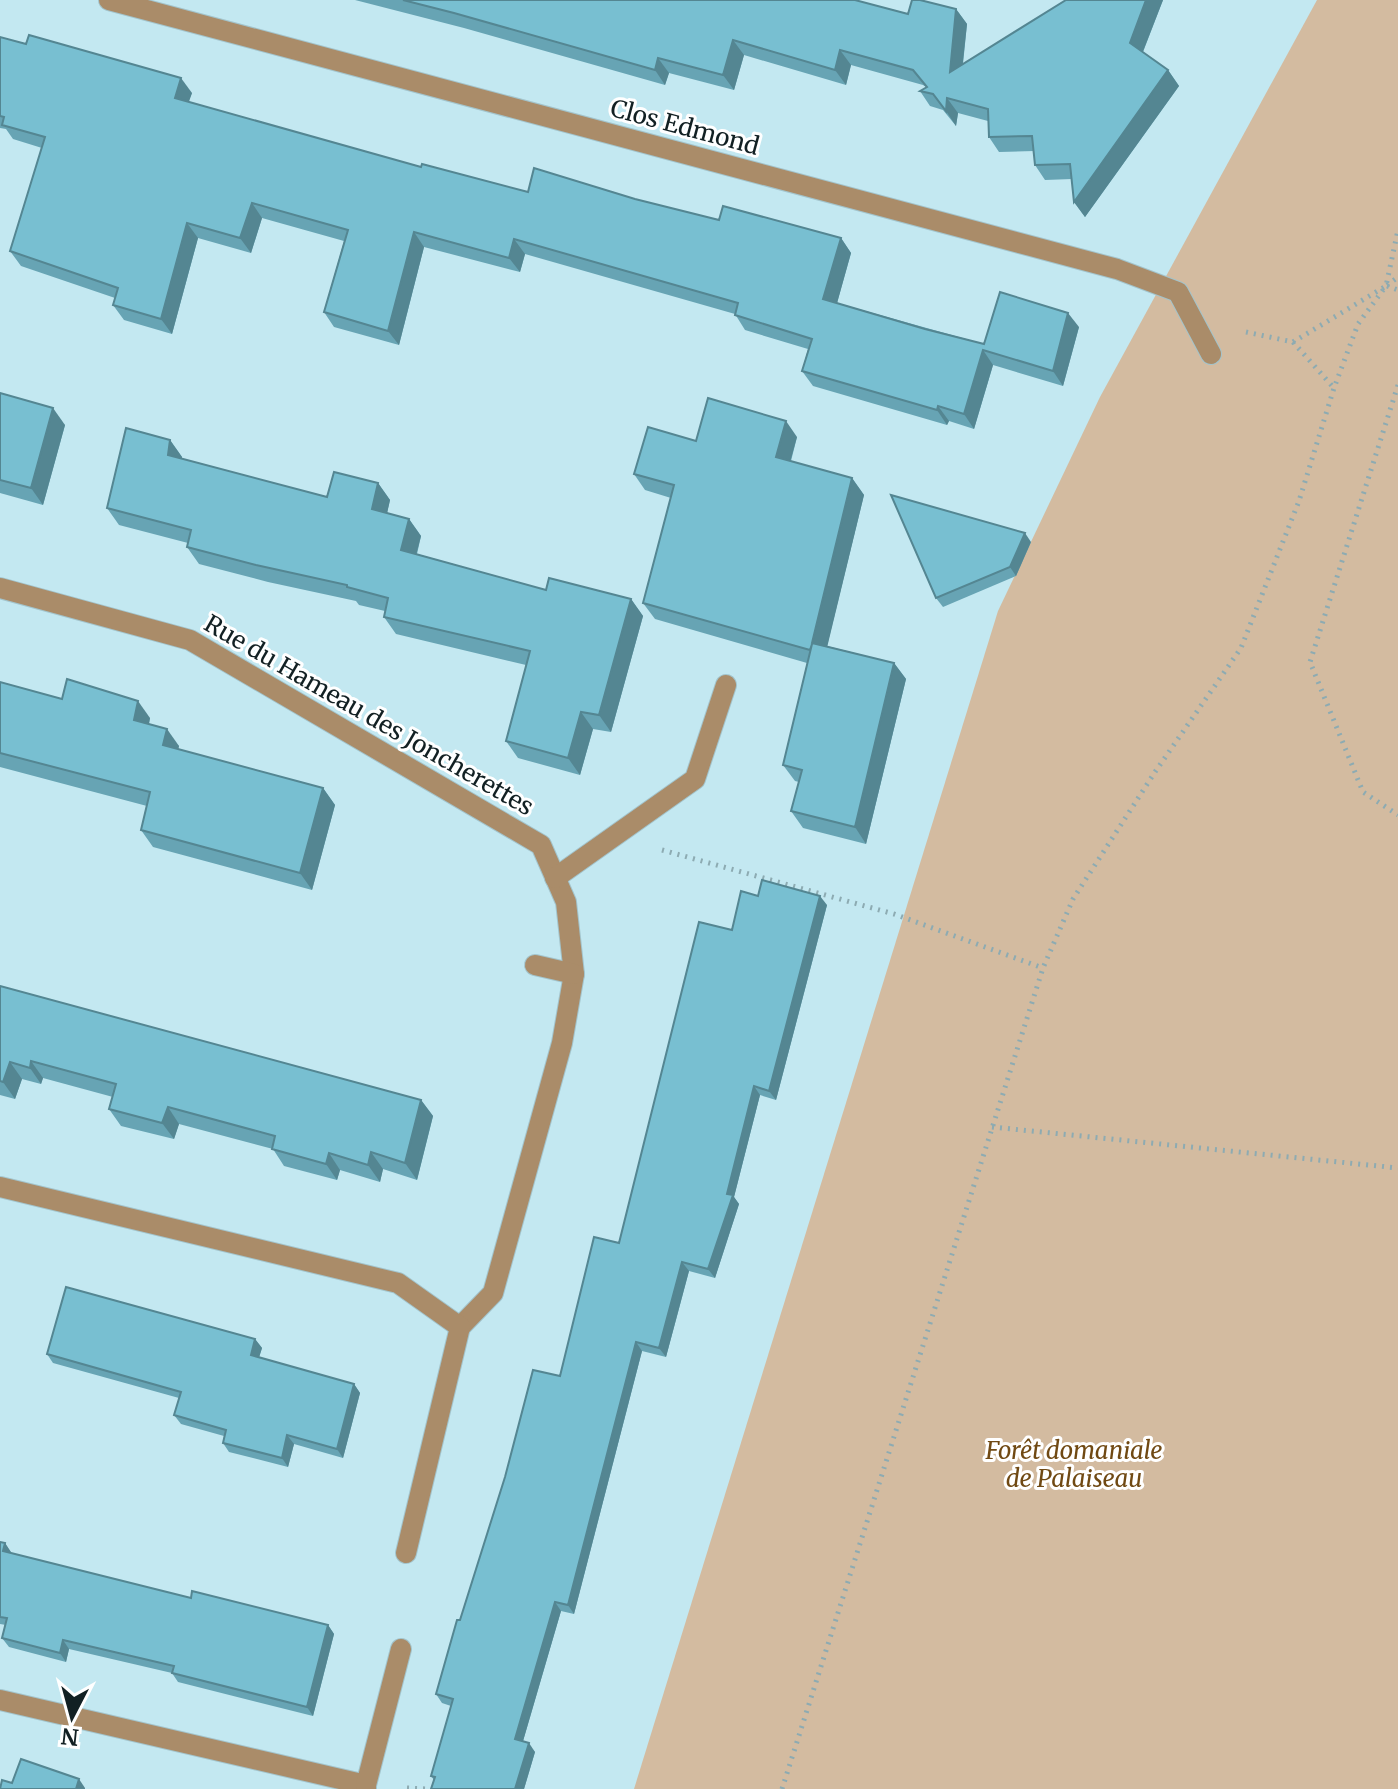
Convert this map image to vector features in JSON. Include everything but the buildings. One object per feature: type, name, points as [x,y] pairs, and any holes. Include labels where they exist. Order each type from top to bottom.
[{"type":"street","name":"Clos Edmond","points":[[109,0],[1117,269],[1178,292],[1211,354]]},
{"type":"street","name":"Rue du Hameau des Joncherettes","points":[[0,588],[190,640],[541,845],[566,902],[574,974],[562,1043],[493,1293],[460,1327]]},
{"type":"street","points":[[555,878],[695,779],[726,685]]},
{"type":"street","points":[[535,965],[574,974]]},
{"type":"street","points":[[0,1187],[398,1283],[460,1327],[406,1553]]},
{"type":"street","points":[[0,1700],[366,1787],[401,1649]]},
{"type":"path","points":[[782,1789],[1043,968],[1073,899],[1155,772],[1241,648],[1299,501],[1334,388],[1358,324],[1386,286],[1398,230]]},
{"type":"path","points":[[1293,342],[1398,277]]},
{"type":"path","points":[[1386,286],[1398,290]]},
{"type":"path","points":[[1211,354],[1245,332],[1293,342],[1334,388]]},
{"type":"path","points":[[1398,385],[1310,662],[1363,792],[1398,815]]},
{"type":"path","points":[[603,845],[642,845],[879,910],[1043,968]]},
{"type":"path","points":[[992,1127],[1398,1168]]},
{"type":"green space","name":"Forêt domaniale de Palaiseau","points":[[1317,0],[1398,0],[1398,1789],[634,1789],[998,611],[1100,397]]}]
